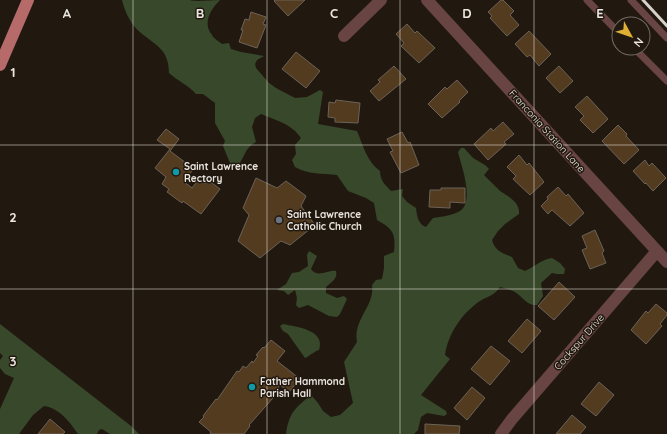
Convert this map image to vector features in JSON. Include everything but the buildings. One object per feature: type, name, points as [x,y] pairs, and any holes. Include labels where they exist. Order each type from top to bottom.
[{"type":"main road","points":[[0,65],[28,0]]},
{"type":"street","points":[[344,36],[381,0]]},
{"type":"street","name":"Franconia Station Lane","points":[[427,0],[667,262]]},
{"type":"street","name":"Cockspur Drive","points":[[501,434],[512,419],[657,251]]},
{"type":"lane","points":[[587,0],[611,25]]},
{"type":"lane","points":[[631,0],[667,38]]},
{"type":"lane","points":[[642,56],[667,81]]},
{"type":"green space","points":[[122,0],[220,0],[211,12],[208,21],[209,30],[214,38],[222,44],[229,43],[231,49],[264,56],[257,60],[255,64],[256,68],[269,83],[295,98],[307,97],[320,90],[323,92],[318,124],[357,131],[369,158],[380,171],[383,182],[391,191],[403,189],[402,196],[407,202],[416,208],[418,219],[423,226],[426,227],[433,218],[454,214],[460,211],[464,206],[467,191],[458,152],[461,148],[464,148],[473,158],[489,169],[484,175],[500,191],[516,203],[519,214],[498,231],[492,240],[495,247],[502,253],[512,257],[518,268],[525,271],[541,261],[552,258],[560,263],[565,269],[564,274],[552,273],[541,283],[543,296],[537,305],[530,304],[515,292],[500,287],[493,294],[480,301],[467,312],[449,339],[445,355],[450,359],[421,395],[446,411],[447,414],[444,416],[427,413],[421,417],[418,430],[414,434],[286,434],[291,416],[311,395],[323,411],[331,417],[340,415],[353,403],[344,362],[357,342],[358,326],[368,306],[372,293],[372,285],[376,280],[382,279],[384,256],[394,252],[394,236],[387,226],[377,220],[374,203],[348,191],[337,175],[310,173],[295,167],[292,160],[296,154],[295,145],[301,138],[288,126],[261,114],[255,118],[252,127],[256,142],[248,148],[241,161],[235,168],[230,163],[223,146],[225,141],[215,123],[215,103],[203,94],[196,94],[169,73],[166,56],[157,45],[134,26],[126,13]]},
{"type":"green space","points":[[309,251],[317,256],[311,269],[314,272],[320,274],[336,271],[335,278],[326,287],[326,293],[337,298],[344,296],[347,299],[337,317],[329,316],[308,305],[299,308],[296,305],[297,298],[295,290],[288,295],[284,291],[277,290],[286,284],[292,273],[299,272],[308,266],[307,255]]},
{"type":"green space","points":[[0,324],[131,426],[139,434],[110,434],[102,429],[99,430],[97,434],[78,434],[68,420],[55,410],[44,406],[33,415],[19,434],[0,434],[0,409],[14,378],[5,374],[0,368],[0,360],[3,356],[0,353]]},
{"type":"green space","points":[[283,324],[302,328],[314,334],[320,343],[319,350],[305,358],[288,334],[283,331],[280,326]]},
{"type":"railway","points":[[643,0],[667,26]]},
{"type":"place","name":"Saint Lawrence Rectory","points":[[176,172]]},
{"type":"place","name":"Saint Lawrence Catholic Church","points":[[279,220]]},
{"type":"place","name":"Father Hammond Parish Hall","points":[[252,387]]}]
